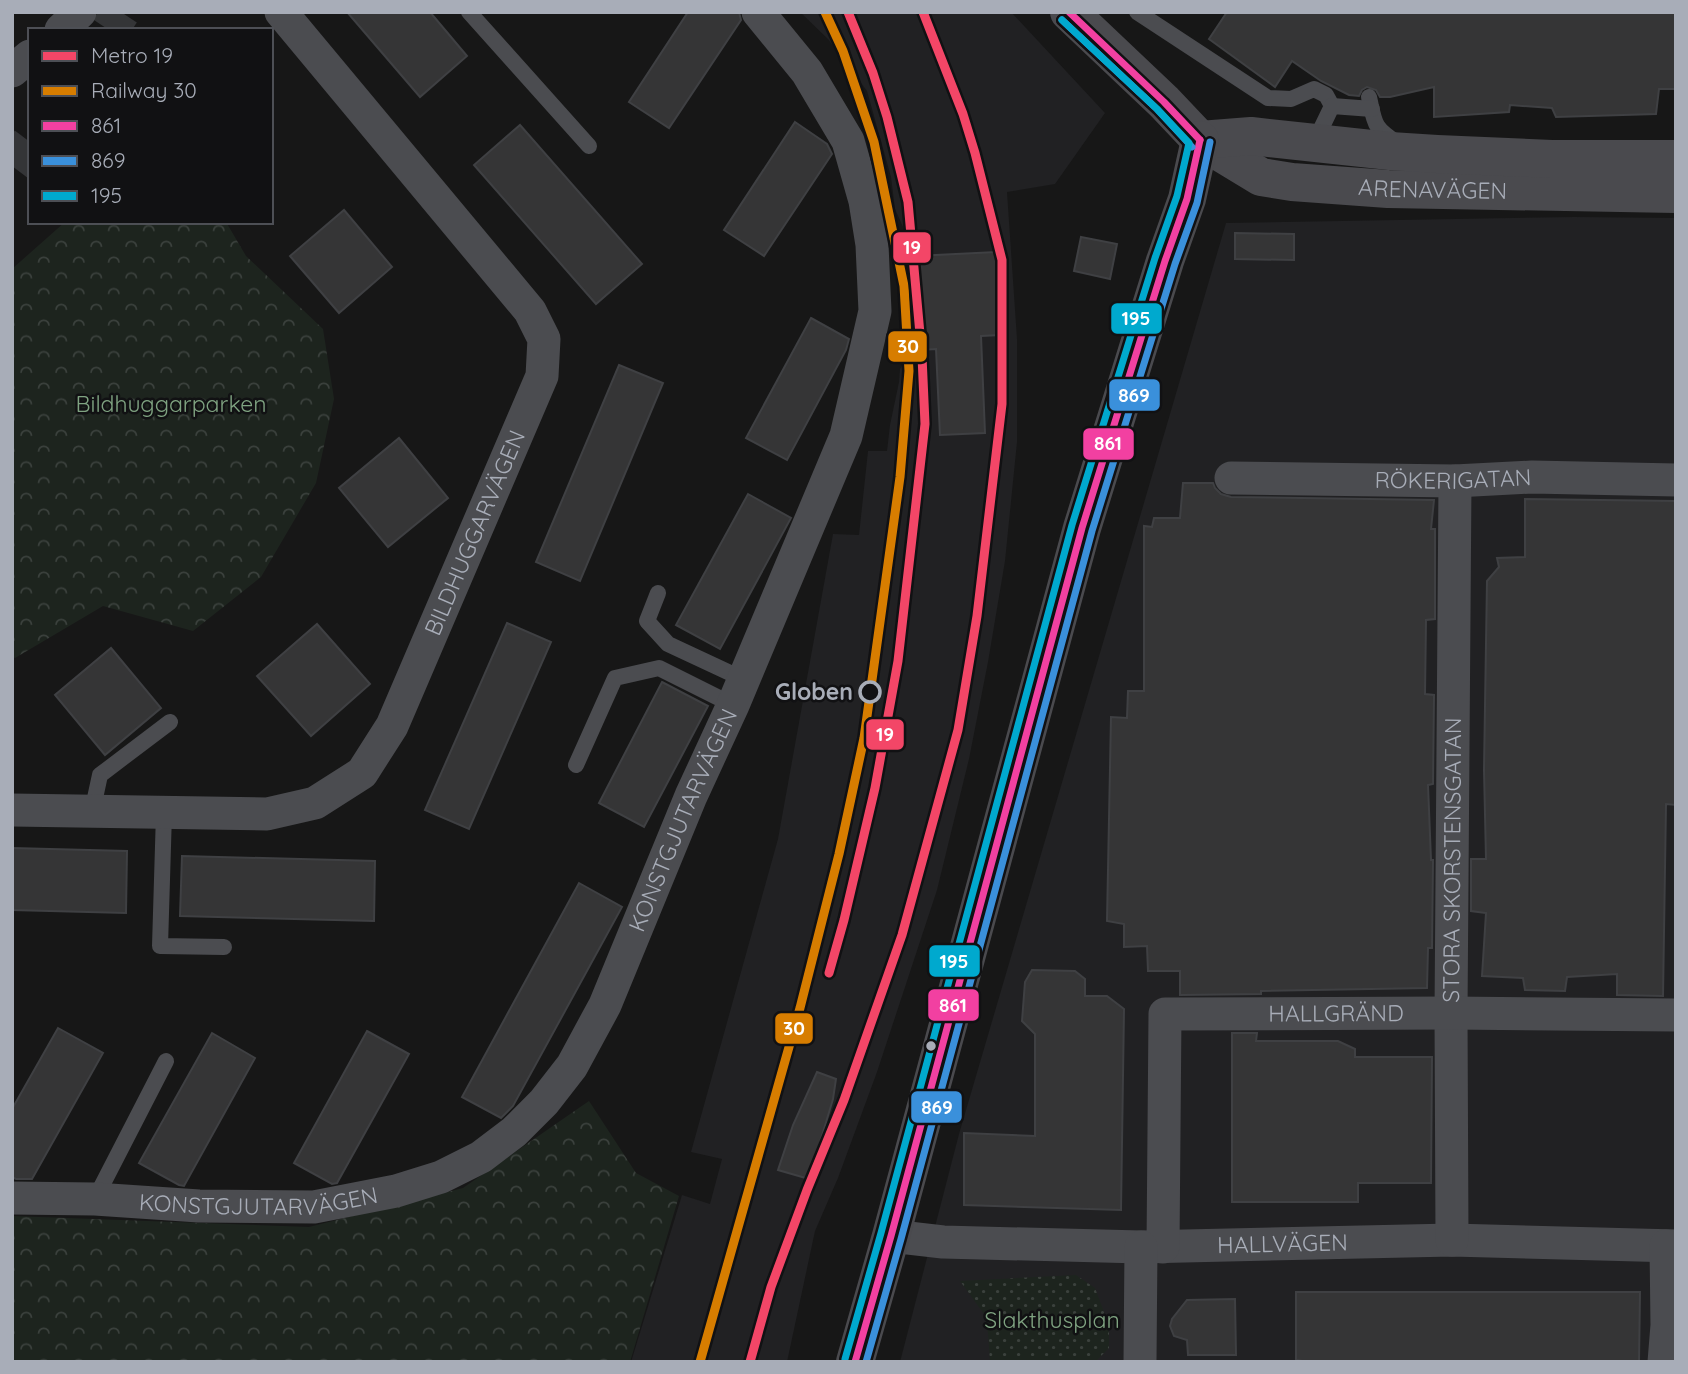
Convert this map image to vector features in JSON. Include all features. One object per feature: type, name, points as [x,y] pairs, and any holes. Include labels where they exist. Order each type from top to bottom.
[{"type":"main road","name":"ARENAVÄGEN","points":[[1069,12],[1200,140],[1261,177],[1292,182],[1375,143]]},
{"type":"main road","name":"ARENAVÄGEN","points":[[1200,140],[1251,136],[1304,142],[1375,143],[1552,159],[1676,159]]},
{"type":"main road","points":[[855,1362],[1082,528],[1165,261],[1187,199],[1200,140]]},
{"type":"main road","name":"ARENAVÄGEN","points":[[1375,143],[1412,190],[1676,194]]},
{"type":"street","points":[[63,28],[80,12]]},
{"type":"street","name":"BILDHUGGARVÄGEN","points":[[12,810],[268,814],[315,803],[362,773],[392,726],[542,376],[544,339],[530,311],[281,12]]},
{"type":"street","name":"KONSTGJUTARVÄGEN","points":[[12,1198],[95,1199],[199,1206],[314,1207],[396,1191],[441,1177],[481,1157],[514,1132],[544,1102],[572,1066],[605,1005],[685,809],[738,692],[846,436],[875,310],[872,245],[865,201],[848,141],[807,72],[758,12]]},
{"type":"street","points":[[12,71],[28,58]]},
{"type":"street","name":"RÖKERIGATAN","points":[[1231,478],[1455,481],[1532,477],[1676,480]]},
{"type":"street","name":"STORA SKORSTENSGATAN","points":[[1452,1240],[1455,481]]},
{"type":"street","name":"HALLGRÄND","points":[[1152,1247],[1165,1014],[1676,1015]]},
{"type":"street","name":"HALLVÄGEN","points":[[891,1236],[943,1242],[1152,1247],[1452,1240],[1671,1246]]},
{"type":"street","points":[[1664,1362],[1671,1246]]},
{"type":"street","points":[[1140,1362],[1152,1247]]},
{"type":"lane","points":[[468,12],[589,146]]},
{"type":"lane","points":[[1137,12],[1268,97],[1291,99],[1314,89],[1326,94],[1332,106],[1375,143]]},
{"type":"lane","points":[[1304,142],[1320,131],[1332,106]]},
{"type":"lane","points":[[658,593],[647,621],[668,644],[738,692]]},
{"type":"lane","points":[[576,765],[615,678],[659,668],[738,692]]},
{"type":"lane","points":[[92,812],[100,775],[170,722]]},
{"type":"lane","points":[[164,813],[160,946],[224,947]]},
{"type":"lane","points":[[95,1199],[166,1061]]},
{"type":"shaded area","points":[[800,12],[1011,12],[1105,113],[1055,184],[1007,192],[1017,339],[1017,442],[1005,561],[988,662],[969,759],[937,890],[877,1072],[838,1178],[815,1231],[787,1362],[631,1362],[682,1195],[710,1204],[722,1159],[691,1152],[778,839],[833,534],[859,535],[868,451],[887,451],[900,369],[912,349],[930,349],[916,256],[895,209],[891,177],[867,91],[828,39]]},
{"type":"shaded area","points":[[1574,217],[1676,218],[1676,1362],[900,1362],[959,1134],[1226,223]]},
{"type":"green space","name":"Bildhuggarparken","points":[[63,224],[227,224],[246,256],[323,329],[334,399],[316,483],[261,577],[193,631],[103,606],[15,658],[12,656],[12,269]]},
{"type":"green space","points":[[589,1101],[636,1173],[679,1196],[630,1362],[12,1362],[12,1216],[309,1227],[463,1188]]},
{"type":"green space","name":"Slakthusplan","points":[[1076,1275],[1095,1288],[1109,1331],[1109,1348],[1096,1361],[990,1362],[984,1314],[960,1281]]},
{"type":"building","points":[[347,12],[430,12],[467,56],[420,97]]},
{"type":"building","points":[[688,12],[739,12],[741,20],[669,128],[629,102]]},
{"type":"building","points":[[1227,12],[1676,12],[1676,89],[1659,89],[1656,114],[1556,117],[1552,108],[1510,105],[1509,112],[1434,117],[1434,87],[1380,97],[1376,90],[1367,87],[1359,96],[1349,95],[1321,81],[1292,61],[1275,87],[1209,39]]},
{"type":"building","points":[[795,122],[827,144],[832,154],[764,256],[724,230]]},
{"type":"building","points":[[520,125],[642,264],[596,304],[474,165]]},
{"type":"building","points":[[344,210],[392,267],[339,313],[290,256]]},
{"type":"building","points":[[1235,233],[1294,234],[1294,260],[1235,259]]},
{"type":"building","points":[[1081,237],[1117,244],[1110,279],[1074,271]]},
{"type":"building","points":[[996,252],[1000,335],[981,336],[985,433],[940,435],[936,349],[921,350],[916,256]]},
{"type":"building","points":[[811,318],[849,339],[846,350],[787,460],[746,438]]},
{"type":"building","points":[[619,365],[663,383],[580,581],[536,562]]},
{"type":"building","points":[[399,438],[448,498],[388,547],[339,488]]},
{"type":"building","points":[[1183,483],[1213,483],[1221,494],[1231,497],[1434,500],[1431,529],[1435,529],[1435,619],[1426,620],[1425,694],[1434,695],[1433,784],[1428,785],[1433,860],[1432,948],[1428,948],[1427,988],[1180,995],[1180,971],[1148,971],[1147,946],[1124,947],[1124,924],[1107,921],[1111,717],[1127,718],[1128,691],[1144,691],[1144,526],[1152,527],[1154,518],[1180,518]]},
{"type":"building","points":[[748,494],[791,518],[720,649],[676,625]]},
{"type":"building","points":[[1525,499],[1676,501],[1676,805],[1666,804],[1663,996],[1617,995],[1617,974],[1567,977],[1565,991],[1525,990],[1523,978],[1482,976],[1486,913],[1471,911],[1471,859],[1486,859],[1484,770],[1487,581],[1499,567],[1497,558],[1525,557]]},
{"type":"building","points":[[507,623],[551,642],[469,829],[425,810]]},
{"type":"building","points":[[317,624],[370,684],[311,736],[257,676]]},
{"type":"building","points":[[111,648],[161,708],[105,755],[55,695]]},
{"type":"building","points":[[662,682],[708,706],[644,827],[599,803]]},
{"type":"building","points":[[12,848],[127,851],[126,913],[12,910]]},
{"type":"building","points":[[182,856],[375,861],[374,921],[180,916]]},
{"type":"building","points":[[579,883],[622,907],[513,1106],[501,1118],[462,1097]]},
{"type":"building","points":[[1032,970],[1075,971],[1085,979],[1085,996],[1107,996],[1124,1009],[1121,1210],[964,1205],[964,1133],[1035,1136],[1035,1034],[1022,1021],[1025,982]]},
{"type":"building","points":[[58,1028],[103,1053],[32,1179],[16,1179],[12,1177],[12,1109]]},
{"type":"building","points":[[367,1031],[409,1054],[337,1183],[332,1184],[294,1163]]},
{"type":"building","points":[[212,1033],[255,1058],[184,1186],[179,1185],[139,1163]]},
{"type":"building","points":[[1232,1033],[1257,1033],[1256,1041],[1338,1041],[1355,1049],[1355,1057],[1432,1057],[1431,1183],[1358,1183],[1358,1202],[1232,1202]]},
{"type":"building","points":[[817,1072],[836,1079],[833,1099],[809,1179],[778,1170],[793,1125]]},
{"type":"building","points":[[1296,1292],[1640,1292],[1639,1362],[1296,1360]]},
{"type":"building","points":[[1235,1299],[1236,1355],[1188,1355],[1187,1340],[1174,1336],[1170,1326],[1172,1319],[1187,1300]]},
{"type":"tunnel","points":[[110,28],[121,12]]},
{"type":"tunnel","points":[[12,166],[28,145]]},
{"type":"metro line","name":"19","points":[[829,973],[875,788],[898,661],[925,424],[922,356],[908,202],[887,117],[873,73],[848,12]]},
{"type":"metro line","name":"19","points":[[750,1362],[771,1287],[844,1100],[902,935],[958,730],[977,616],[1002,404],[1002,260],[963,114],[923,12]]},
{"type":"rail line","name":"30","points":[[700,1362],[800,1008],[839,854],[864,738],[900,477],[909,371],[904,286],[874,142],[843,51],[825,12]]},
{"type":"transit line","name":"861","points":[[1069,12],[1200,140]]},
{"type":"transit line","name":"869","points":[[1062,20],[1157,109],[1192,147]]},
{"type":"transit line","name":"195","points":[[845,1359],[1072,525],[1155,258],[1177,196],[1189,143],[1157,109],[1062,20]]},
{"type":"transit line","name":"861","points":[[855,1362],[1082,528],[1165,261],[1187,199],[1200,140]]},
{"type":"transit line","name":"869","points":[[866,1362],[1092,531],[1175,264],[1197,203],[1210,142]]},
{"type":"place","name":"Globen","points":[[870,692]]}]
